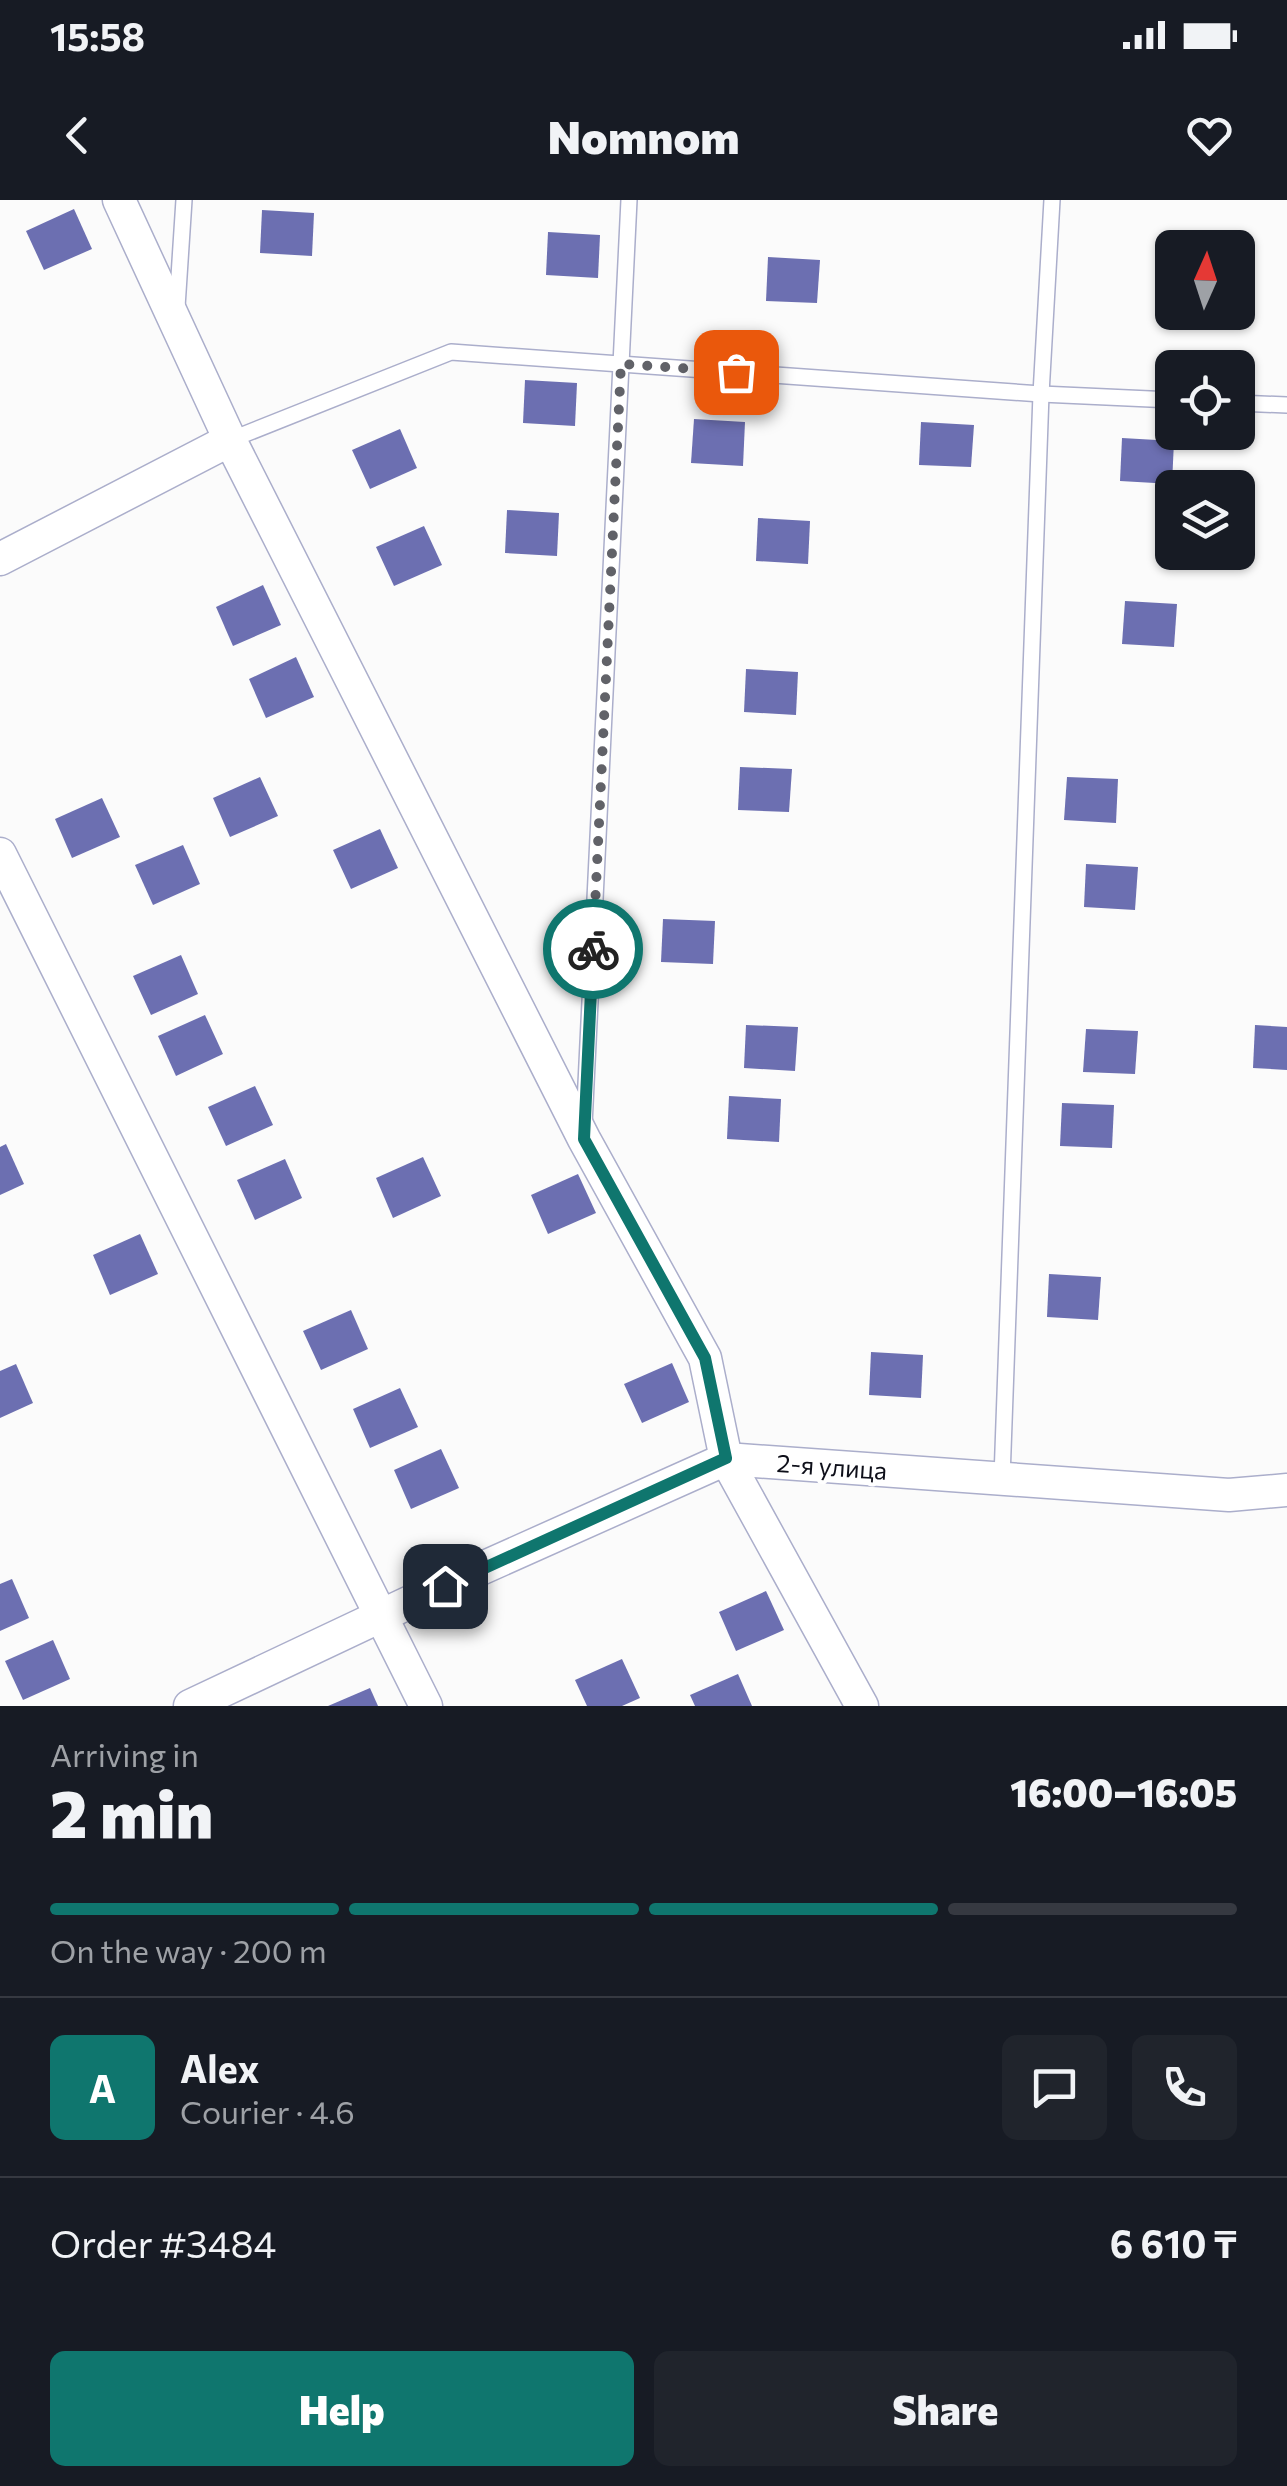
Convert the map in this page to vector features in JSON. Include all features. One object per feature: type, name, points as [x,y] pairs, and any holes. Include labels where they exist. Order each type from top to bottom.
[{"type":"street","points":[[119,200],[230,440],[584,1139],[705,1358],[726,1458],[862,1706]]},
{"type":"street","points":[[0,558],[230,440]]},
{"type":"street","points":[[0,854],[426,1706]]},
{"type":"street","name":"2-я улица","points":[[190,1706],[726,1458],[1230,1495],[1287,1490]]},
{"type":"lane","points":[[176,321],[184,200]]},
{"type":"lane","points":[[584,1139],[629,200]]},
{"type":"lane","points":[[1002,1478],[1041,394],[1052,200]]},
{"type":"lane","points":[[230,440],[451,352],[1155,399]]},
{"type":"lane","points":[[1255,403],[1287,405]]},
{"type":"building","points":[[74,209],[92,249],[44,270],[26,231]]},
{"type":"building","points":[[262,210],[314,213],[312,256],[260,253]]},
{"type":"building","points":[[548,232],[600,235],[598,278],[546,275]]},
{"type":"building","points":[[768,257],[820,260],[817,303],[766,301]]},
{"type":"building","points":[[525,380],[577,383],[575,426],[523,423]]},
{"type":"building","points":[[694,419],[745,422],[743,466],[691,463]]},
{"type":"building","points":[[921,422],[974,425],[971,467],[919,465]]},
{"type":"building","points":[[400,429],[417,468],[370,489],[352,450]]},
{"type":"building","points":[[1122,438],[1155,440],[1155,450],[1174,450],[1173,470],[1155,470],[1155,483],[1120,481]]},
{"type":"building","points":[[507,510],[559,513],[557,556],[505,553]]},
{"type":"building","points":[[758,518],[810,521],[808,564],[756,561]]},
{"type":"building","points":[[424,526],[442,565],[394,586],[376,547]]},
{"type":"building","points":[[263,585],[281,625],[233,646],[216,607]]},
{"type":"building","points":[[1125,601],[1177,604],[1174,647],[1122,644]]},
{"type":"building","points":[[296,657],[314,697],[266,718],[249,679]]},
{"type":"building","points":[[746,669],[798,672],[796,715],[744,712]]},
{"type":"building","points":[[740,767],[792,769],[789,812],[738,810]]},
{"type":"building","points":[[260,777],[278,816],[230,837],[213,798]]},
{"type":"building","points":[[1067,777],[1118,779],[1116,823],[1064,820]]},
{"type":"building","points":[[102,798],[120,837],[72,858],[55,819]]},
{"type":"building","points":[[380,829],[398,868],[351,889],[333,850]]},
{"type":"building","points":[[183,845],[200,884],[153,905],[135,865]]},
{"type":"building","points":[[1086,864],[1138,867],[1135,910],[1084,907]]},
{"type":"building","points":[[663,919],[715,921],[713,964],[661,962]]},
{"type":"building","points":[[181,955],[198,994],[151,1015],[133,976]]},
{"type":"building","points":[[205,1015],[223,1054],[176,1076],[158,1036]]},
{"type":"building","points":[[746,1025],[798,1027],[795,1071],[744,1068]]},
{"type":"building","points":[[1255,1025],[1287,1027],[1287,1070],[1253,1068]]},
{"type":"building","points":[[1086,1029],[1138,1031],[1135,1074],[1083,1072]]},
{"type":"building","points":[[255,1086],[273,1125],[226,1146],[208,1107]]},
{"type":"building","points":[[729,1096],[781,1099],[779,1142],[727,1139]]},
{"type":"building","points":[[1062,1103],[1114,1105],[1112,1148],[1060,1146]]},
{"type":"building","points":[[6,1144],[24,1184],[0,1195],[0,1147]]},
{"type":"building","points":[[423,1157],[441,1196],[393,1218],[376,1178]]},
{"type":"building","points":[[285,1159],[302,1198],[255,1220],[237,1180]]},
{"type":"building","points":[[578,1174],[596,1213],[548,1234],[531,1195]]},
{"type":"building","points":[[140,1234],[158,1274],[110,1295],[93,1255]]},
{"type":"building","points":[[1049,1274],[1101,1277],[1098,1320],[1047,1317]]},
{"type":"building","points":[[351,1310],[368,1349],[321,1370],[303,1331]]},
{"type":"building","points":[[871,1352],[923,1355],[921,1398],[869,1395]]},
{"type":"building","points":[[672,1363],[689,1402],[642,1423],[624,1384]]},
{"type":"building","points":[[16,1364],[33,1403],[0,1418],[0,1371]]},
{"type":"building","points":[[400,1388],[418,1427],[370,1448],[353,1409]]},
{"type":"building","points":[[441,1449],[459,1488],[411,1509],[394,1470]]},
{"type":"building","points":[[12,1579],[29,1618],[0,1631],[0,1584]]},
{"type":"building","points":[[766,1591],[784,1630],[736,1651],[719,1612]]},
{"type":"building","points":[[53,1640],[70,1679],[23,1700],[5,1661]]},
{"type":"building","points":[[622,1659],[640,1698],[622,1706],[587,1706],[575,1680]]},
{"type":"building","points":[[738,1674],[752,1706],[695,1706],[690,1695]]},
{"type":"building","points":[[370,1688],[378,1706],[328,1706]]},
{"type":"way so far","points":[[593,949],[621,364],[736,372]]},
{"type":"route","points":[[445,1586],[726,1458],[705,1358],[584,1139],[593,949]]}]
